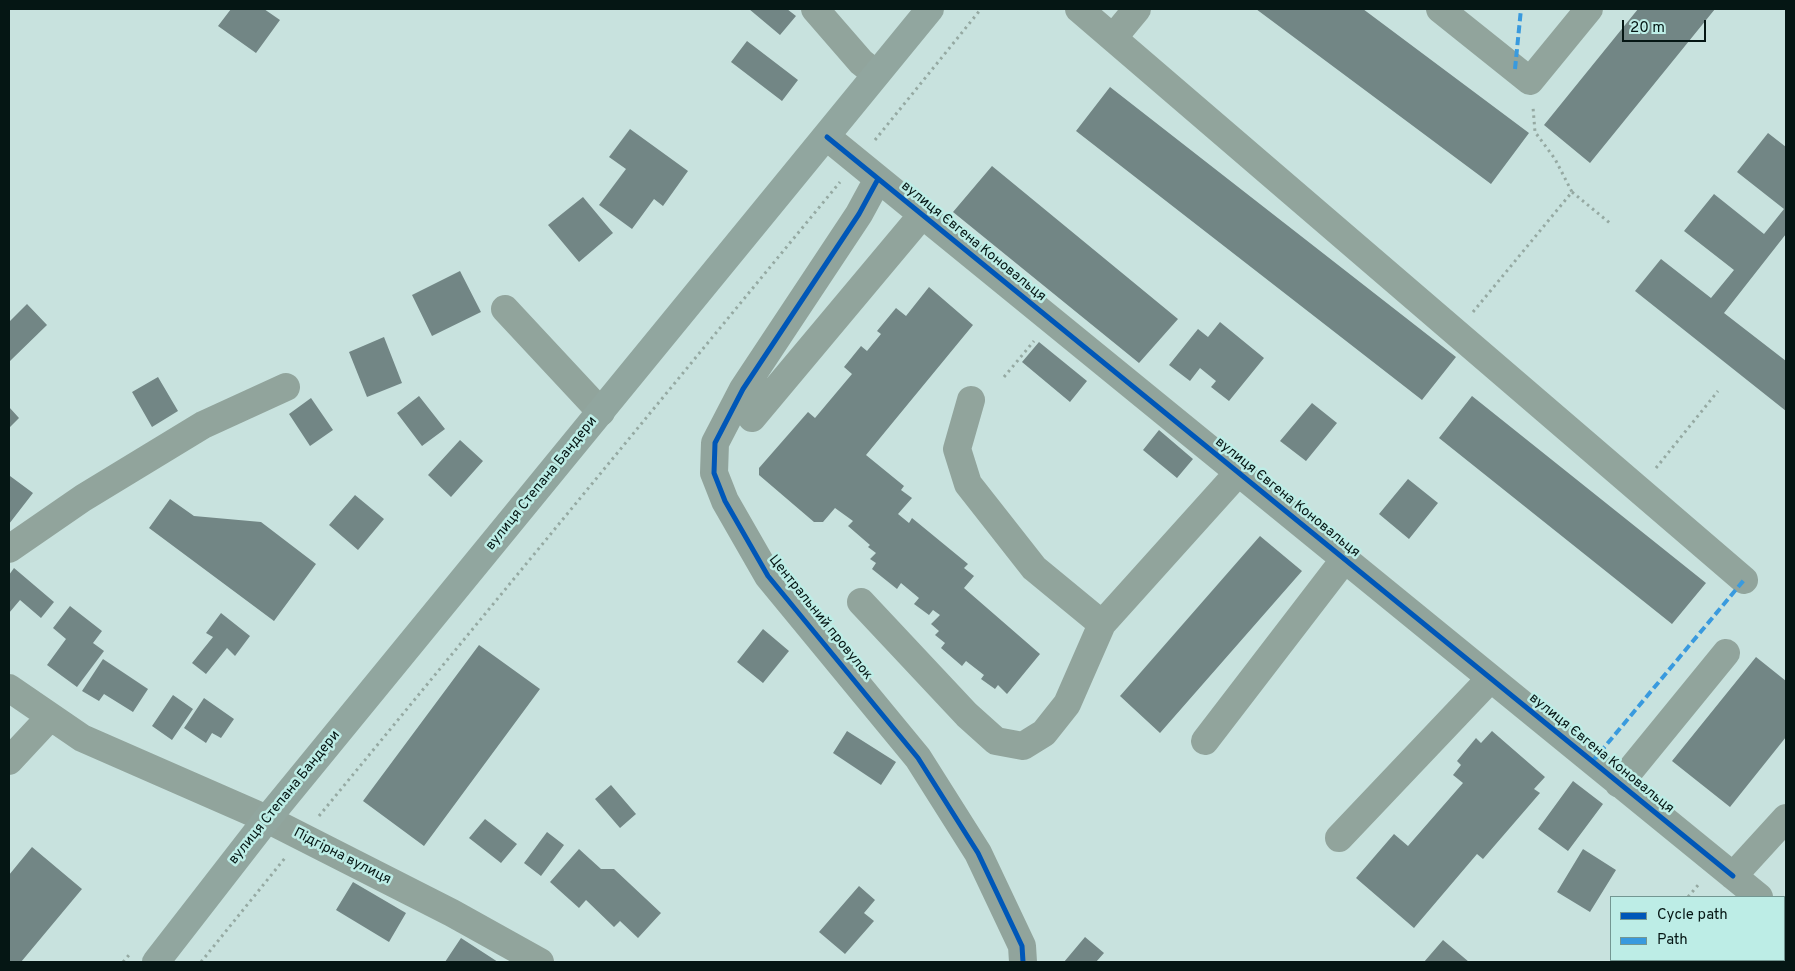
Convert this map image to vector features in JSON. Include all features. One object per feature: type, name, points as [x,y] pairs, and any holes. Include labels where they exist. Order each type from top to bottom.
[{"type":"main road","name":"вулиця Степана Бандери","points":[[156,962],[267,819],[930,9]]},
{"type":"street","points":[[1079,9],[1744,580]]},
{"type":"street","points":[[1113,38],[1137,9]]},
{"type":"street","points":[[1440,9],[1530,82],[1589,9]]},
{"type":"street","points":[[820,13],[861,62],[876,74]]},
{"type":"street","name":"вулиця Євгена Коновальця","points":[[827,137],[1758,896]]},
{"type":"street","name":"Центральний провулок","points":[[878,179],[860,214],[744,390],[715,443],[714,473],[725,501],[768,576],[918,758],[978,853],[1022,946],[1023,962]]},
{"type":"street","points":[[752,418],[922,215]]},
{"type":"street","points":[[505,309],[601,412]]},
{"type":"street","points":[[9,550],[83,498],[203,425],[286,387]]},
{"type":"street","points":[[971,400],[957,449],[968,484],[1034,568],[1102,624]]},
{"type":"street","points":[[861,602],[974,722],[996,741],[1023,746],[1044,733],[1066,704],[1102,624],[1238,473]]},
{"type":"street","points":[[1206,742],[1344,560]]},
{"type":"street","points":[[1619,784],[1726,653]]},
{"type":"street","points":[[1339,838],[1490,679]]},
{"type":"street","name":"Підгірна вулиця","points":[[9,688],[82,738],[267,819],[452,914],[540,962]]},
{"type":"street","points":[[9,762],[50,717]]},
{"type":"street","points":[[1733,876],[1786,818]]},
{"type":"path","points":[[200,962],[981,9]]},
{"type":"path","points":[[1530,82],[1535,132],[1556,159],[1572,192],[1611,224]]},
{"type":"path","points":[[1456,332],[1572,192]]},
{"type":"path","points":[[1004,377],[1051,320]]},
{"type":"path","points":[[1664,458],[1718,392]]},
{"type":"building","points":[[231,9],[264,9],[280,20],[256,53],[218,26]]},
{"type":"building","points":[[749,9],[787,9],[796,16],[780,35]]},
{"type":"building","points":[[1256,9],[1363,9],[1529,133],[1491,184]]},
{"type":"building","points":[[1638,9],[1715,9],[1590,163],[1544,125]]},
{"type":"building","points":[[747,41],[798,80],[782,101],[731,62]]},
{"type":"building","points":[[1110,87],[1456,357],[1422,400],[1076,131]]},
{"type":"building","points":[[630,129],[688,171],[663,206],[654,199],[632,229],[599,205],[626,169],[609,157]]},
{"type":"building","points":[[1768,133],[1786,147],[1786,234],[1724,313],[1786,361],[1786,411],[1635,291],[1661,259],[1711,298],[1734,270],[1684,231],[1714,194],[1764,234],[1784,209],[1737,172]]},
{"type":"building","points":[[992,166],[1178,319],[1139,363],[953,212]]},
{"type":"building","points":[[583,197],[613,233],[579,262],[548,225]]},
{"type":"building","points":[[460,271],[481,312],[432,336],[412,295]]},
{"type":"building","points":[[929,287],[973,325],[866,455],[904,486],[901,490],[912,498],[898,514],[909,523],[912,518],[968,564],[964,568],[974,576],[964,588],[1040,654],[1007,694],[998,685],[995,689],[981,679],[984,675],[966,661],[962,666],[941,648],[945,643],[935,635],[939,631],[931,624],[940,615],[933,610],[929,615],[914,604],[919,598],[901,583],[897,589],[872,569],[876,563],[870,559],[876,553],[868,547],[870,545],[848,526],[853,521],[835,508],[823,522],[814,522],[759,475],[759,468],[808,412],[815,418],[852,374],[844,367],[861,346],[867,351],[881,334],[877,331],[896,308],[906,316]]},
{"type":"building","points":[[27,304],[47,325],[10,361],[9,322]]},
{"type":"building","points":[[1220,322],[1264,358],[1229,401],[1211,387],[1216,381],[1200,368],[1190,381],[1169,365],[1198,329],[1208,337]]},
{"type":"building","points":[[384,337],[402,383],[367,397],[349,352]]},
{"type":"building","points":[[1039,342],[1087,381],[1070,402],[1022,362]]},
{"type":"building","points":[[158,377],[178,411],[152,427],[132,392]]},
{"type":"building","points":[[419,396],[445,429],[422,446],[397,413]]},
{"type":"building","points":[[1472,396],[1706,583],[1672,624],[1439,438]]},
{"type":"building","points":[[311,398],[333,430],[310,446],[289,414]]},
{"type":"building","points":[[1312,403],[1337,423],[1306,461],[1280,441]]},
{"type":"building","points":[[9,407],[19,418],[9,428]]},
{"type":"building","points":[[1159,430],[1193,459],[1177,478],[1143,450]]},
{"type":"building","points":[[460,440],[483,461],[451,497],[428,475]]},
{"type":"building","points":[[9,477],[33,493],[9,524]]},
{"type":"building","points":[[1408,479],[1438,503],[1409,539],[1379,514]]},
{"type":"building","points":[[355,495],[384,519],[358,550],[329,525]]},
{"type":"building","points":[[170,499],[194,516],[261,522],[316,564],[274,621],[149,528]]},
{"type":"building","points":[[1260,536],[1302,571],[1160,733],[1120,696]]},
{"type":"building","points":[[14,568],[54,602],[41,618],[20,600],[9,613],[9,575]]},
{"type":"building","points":[[70,606],[102,631],[93,643],[104,651],[77,687],[47,665],[66,639],[53,628]]},
{"type":"building","points":[[221,613],[250,636],[235,656],[227,648],[206,674],[192,663],[213,637],[206,633]]},
{"type":"building","points":[[763,629],[789,651],[763,683],[737,662]]},
{"type":"building","points":[[479,645],[540,689],[424,846],[363,801]]},
{"type":"building","points":[[1756,657],[1786,681],[1786,737],[1730,807],[1672,761]]},
{"type":"building","points":[[103,659],[148,689],[133,712],[104,694],[99,701],[82,691]]},
{"type":"building","points":[[173,695],[193,709],[172,740],[152,726]]},
{"type":"building","points":[[204,698],[234,719],[221,738],[212,733],[206,743],[184,728]]},
{"type":"building","points":[[847,731],[896,762],[881,785],[833,753]]},
{"type":"building","points":[[1492,731],[1545,777],[1534,789],[1540,793],[1483,859],[1477,854],[1414,928],[1356,878],[1394,834],[1408,846],[1463,783],[1453,775],[1461,765],[1457,761],[1476,738],[1481,743]]},
{"type":"building","points":[[1573,781],[1603,804],[1568,851],[1538,829]]},
{"type":"building","points":[[611,785],[636,814],[620,828],[595,799]]},
{"type":"building","points":[[485,819],[517,844],[501,863],[469,838]]},
{"type":"building","points":[[547,832],[564,845],[541,876],[524,863]]},
{"type":"building","points":[[32,847],[82,889],[21,962],[9,962],[9,875]]},
{"type":"building","points":[[579,849],[601,869],[614,869],[661,913],[638,938],[620,921],[614,927],[586,900],[579,908],[550,882]]},
{"type":"building","points":[[1583,849],[1616,870],[1590,912],[1557,892]]},
{"type":"building","points":[[353,882],[406,913],[389,942],[336,910]]},
{"type":"building","points":[[859,886],[875,900],[864,913],[874,921],[845,954],[819,932]]},
{"type":"building","points":[[1085,937],[1104,953],[1096,962],[1064,962]]},
{"type":"building","points":[[461,938],[498,962],[445,962]]},
{"type":"building","points":[[1443,940],[1469,962],[1424,962]]},
{"type":"building","points":[[1752,961],[1754,962],[1655,962]]},
{"type":"marked path","points":[[1515,69],[1521,9]]},
{"type":"marked path","points":[[1592,762],[1744,580]]},
{"type":"cycle path","points":[[827,137],[1733,876]]},
{"type":"cycle path","points":[[878,179],[859,214],[743,389],[715,443],[714,473],[725,501],[768,576],[918,758],[978,853],[1022,946],[1023,962]]}]
